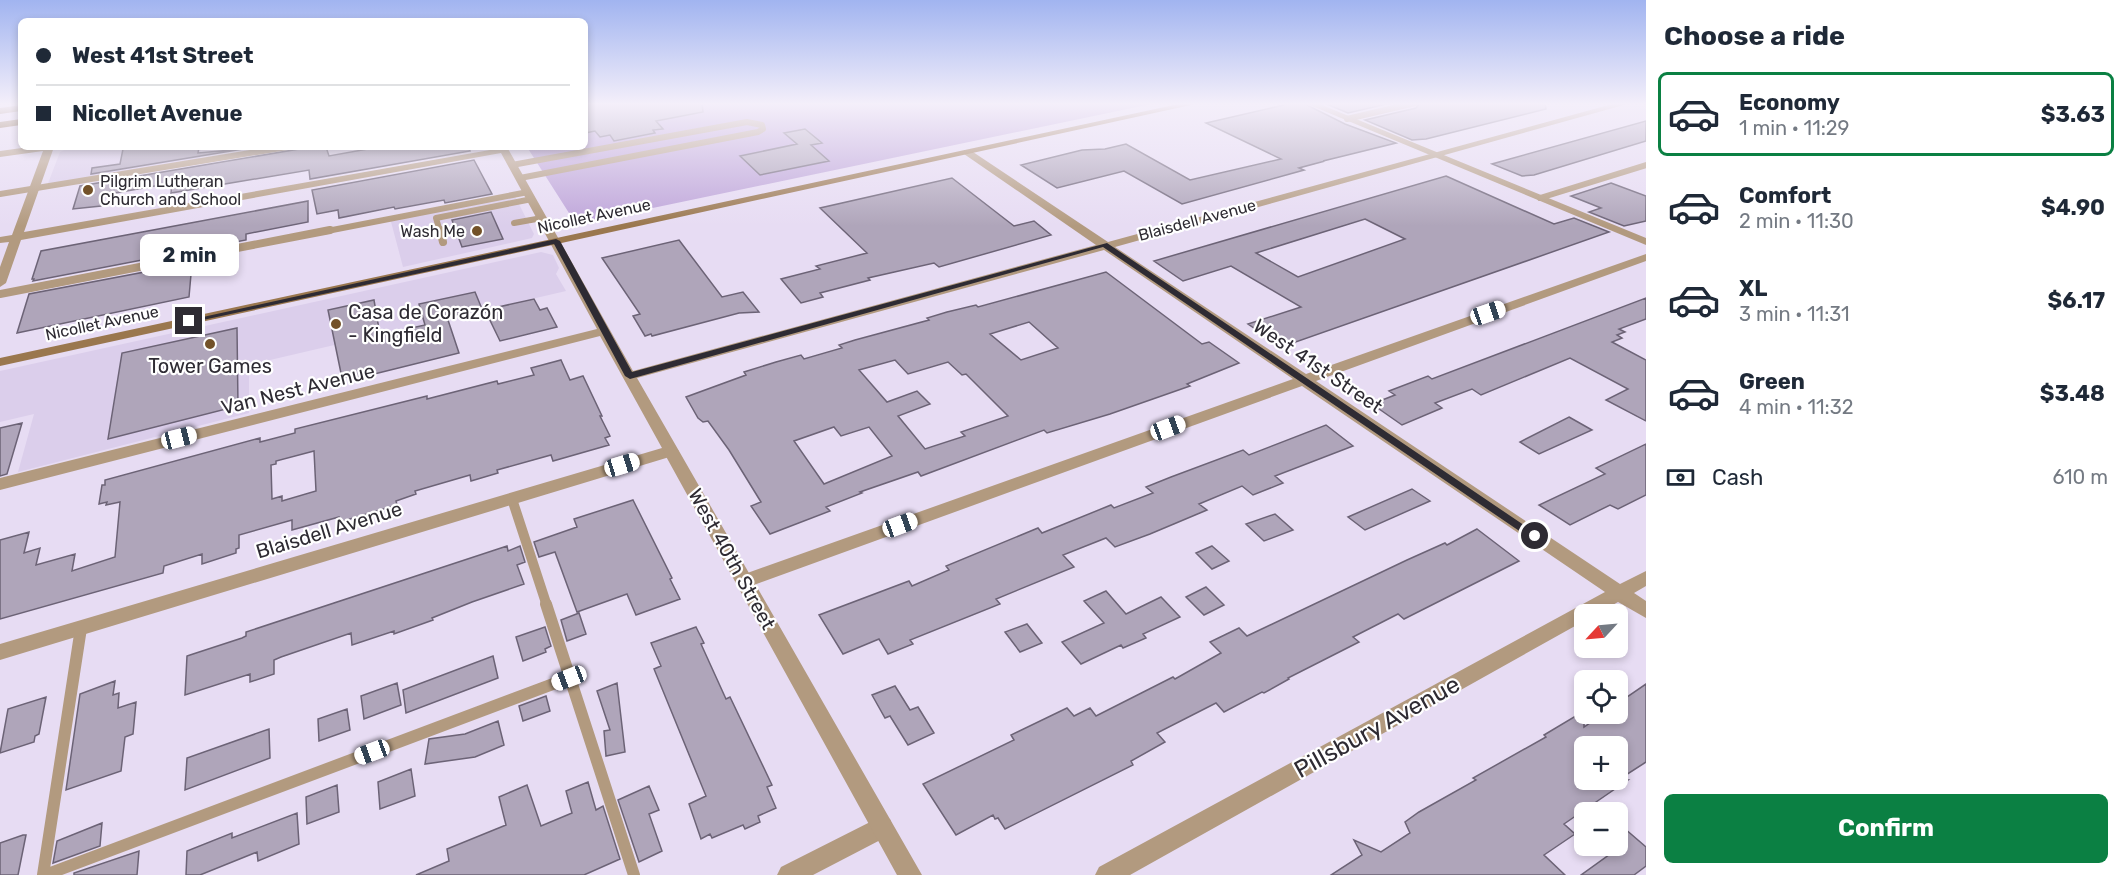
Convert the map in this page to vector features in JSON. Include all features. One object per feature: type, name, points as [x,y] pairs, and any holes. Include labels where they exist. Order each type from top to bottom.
[{"type":"main road","name":"Nicollet Avenue","points":[[0,362],[1005,144]]},
{"type":"street","points":[[1407,144],[1646,242]]},
{"type":"street","name":"Blaisdell Avenue","points":[[630,376],[1104,244],[1480,144]]},
{"type":"street","points":[[0,154],[28,150]]},
{"type":"street","points":[[0,283],[48,150]]},
{"type":"street","points":[[0,240],[492,150]]},
{"type":"street","name":"West 40th Street","points":[[504,150],[910,875]]},
{"type":"street","name":"West 41st Street","points":[[967,152],[1646,611]]},
{"type":"street","points":[[745,581],[1646,257]]},
{"type":"street","name":"Van Nest Avenue","points":[[0,484],[604,331]]},
{"type":"street","name":"Blaisdell Avenue","points":[[0,652],[672,451]]},
{"type":"street","name":"Pillsbury Avenue","points":[[1107,875],[1646,578]]},
{"type":"street","points":[[789,875],[882,827]]},
{"type":"lane","points":[[512,165],[628,144]]},
{"type":"lane","points":[[520,178],[697,144]]},
{"type":"lane","points":[[0,194],[269,150]]},
{"type":"lane","points":[[1540,198],[1646,165]]},
{"type":"lane","points":[[443,242],[436,219],[530,196]]},
{"type":"lane","points":[[0,294],[530,196]]},
{"type":"lane","points":[[514,223],[542,218]]},
{"type":"lane","points":[[512,499],[634,875]]},
{"type":"lane","points":[[81,628],[44,875],[569,678]]},
{"type":"shaded area","points":[[588,144],[960,144],[576,224],[529,150],[588,150]]},
{"type":"shaded area","points":[[65,150],[201,150],[200,160],[47,186],[60,152]]},
{"type":"shaded area","points":[[514,194],[534,234],[532,238],[403,267],[390,218]]},
{"type":"shaded area","points":[[541,252],[553,255],[559,268],[556,274],[566,291],[249,365],[249,413],[18,472],[34,414],[0,422],[0,371]]},
{"type":"building","points":[[797,144],[817,144],[811,145],[829,161],[760,175],[740,156]]},
{"type":"building","points":[[1126,144],[1190,180],[1281,159],[1249,144],[1393,144],[1323,161],[1325,161],[1299,168],[1304,170],[1182,204],[1124,171],[1057,188],[1021,165],[1082,150],[1105,149]]},
{"type":"building","points":[[1564,144],[1637,144],[1534,175],[1522,176],[1492,164]]},
{"type":"building","points":[[123,150],[198,150],[198,153],[237,150],[91,174],[92,168],[120,164]]},
{"type":"building","points":[[293,150],[327,150],[329,156],[362,150],[470,151],[310,179],[309,170],[171,193],[172,183],[104,195],[101,206],[73,209],[80,186]]},
{"type":"building","points":[[474,160],[492,194],[445,203],[444,200],[395,209],[394,207],[339,218],[338,210],[317,214],[312,190]]},
{"type":"building","points":[[1446,176],[1554,224],[1574,218],[1609,232],[1290,344],[1286,342],[1279,345],[1248,324],[1301,307],[1231,266],[1183,281],[1154,261]],"holes":[[[1365,219],[1405,239],[1298,277],[1256,253]]]},
{"type":"building","points":[[952,178],[1014,226],[1034,221],[1051,235],[939,267],[934,263],[868,278],[870,280],[820,293],[823,297],[801,303],[781,279],[820,269],[816,266],[867,253],[820,208]]},
{"type":"building","points":[[1611,183],[1646,196],[1646,221],[1624,226],[1589,212],[1601,208],[1571,196]]},
{"type":"building","points":[[308,201],[308,222],[246,234],[246,240],[33,281],[32,279],[41,251]]},
{"type":"building","name":"Wash Me","points":[[491,212],[503,239],[462,247],[452,220]]},
{"type":"building","points":[[679,240],[722,297],[743,292],[759,312],[739,313],[645,336],[633,316],[640,314],[602,258]]},
{"type":"building","points":[[192,263],[189,297],[17,333],[29,294]]},
{"type":"building","points":[[1106,272],[1202,344],[1209,342],[1239,363],[1187,384],[1190,386],[1110,414],[1047,433],[1044,430],[921,476],[918,472],[860,492],[862,493],[826,507],[830,511],[770,534],[751,506],[761,502],[729,450],[708,421],[703,422],[698,418],[686,397],[746,375],[744,372],[776,362],[801,355],[804,359],[842,348],[839,345],[929,320],[927,318],[947,312],[976,305],[978,307]],"holes":[[[1029,322],[1058,348],[1021,360],[990,334]],[[895,360],[908,374],[948,362],[962,375],[966,374],[1008,416],[961,432],[965,436],[925,449],[898,416],[930,404],[917,391],[887,402],[859,370]],[[834,427],[841,436],[869,427],[892,456],[824,484],[794,441]]]},
{"type":"building","points":[[475,292],[482,309],[447,317],[459,353],[354,379],[354,375],[342,378],[328,310],[374,300],[380,335],[425,325],[419,304]]},
{"type":"building","points":[[1646,298],[1646,319],[1619,329],[1625,332],[1617,335],[1622,338],[1612,342],[1646,360],[1646,421],[1606,400],[1628,389],[1570,358],[1481,395],[1472,389],[1435,403],[1442,408],[1402,425],[1372,404],[1395,395],[1389,391],[1428,376],[1432,379]]},
{"type":"building","points":[[534,299],[540,310],[547,308],[557,327],[500,341],[485,310]]},
{"type":"building","points":[[237,328],[238,406],[108,439],[122,353]]},
{"type":"building","points":[[561,360],[570,380],[583,376],[610,436],[605,438],[609,445],[553,461],[551,455],[497,470],[498,473],[471,481],[470,475],[415,491],[416,494],[396,501],[397,505],[340,522],[339,517],[292,530],[292,520],[239,535],[239,548],[236,549],[236,553],[202,564],[202,554],[164,566],[163,573],[0,619],[0,540],[29,532],[24,553],[40,548],[36,565],[75,554],[72,571],[115,557],[120,502],[99,504],[105,480],[260,438],[260,442],[295,433],[295,429],[427,396],[427,399],[497,381],[498,384],[534,375],[531,368]],"holes":[[[314,451],[316,491],[282,501],[282,496],[272,499],[271,465],[276,464],[276,461]]]},
{"type":"building","points":[[1569,417],[1592,430],[1539,454],[1520,442]]},
{"type":"building","points":[[22,423],[7,474],[0,476],[0,428]]},
{"type":"building","points":[[1326,425],[1353,446],[1275,476],[1283,483],[1253,495],[1242,486],[1199,504],[1207,510],[1150,534],[1115,547],[1106,538],[1063,555],[1074,567],[996,599],[1000,604],[910,640],[913,644],[888,654],[879,639],[843,654],[819,615],[909,581],[912,586],[949,570],[946,566],[1038,528],[1042,533],[1111,505],[1114,508],[1153,493],[1146,487],[1243,450],[1249,455]]},
{"type":"building","points":[[1646,444],[1646,495],[1618,509],[1610,505],[1570,525],[1539,505],[1605,474],[1596,468]]},
{"type":"building","points":[[1412,489],[1430,501],[1365,530],[1348,517]]},
{"type":"building","points":[[633,500],[680,599],[636,615],[627,594],[577,612],[555,552],[539,557],[534,542],[577,527],[574,519]]},
{"type":"building","points":[[1275,514],[1293,530],[1264,541],[1246,524]]},
{"type":"building","points":[[1477,529],[1519,561],[1404,619],[1398,614],[1353,637],[1359,642],[1288,678],[1264,693],[1224,712],[1216,703],[1157,733],[1165,742],[1131,761],[1133,765],[1005,829],[998,818],[995,819],[993,815],[956,835],[923,784],[1014,740],[1011,735],[1067,708],[1074,716],[1090,708],[1096,716],[1173,677],[1175,679],[1221,653],[1210,642],[1239,628],[1247,636],[1407,560],[1445,543],[1447,545]]},
{"type":"building","points":[[507,546],[508,551],[520,546],[525,562],[517,565],[524,584],[472,602],[432,618],[433,620],[394,634],[394,631],[352,645],[351,633],[281,657],[274,660],[274,674],[250,682],[250,674],[185,695],[187,656],[242,638],[246,636],[246,632]]},
{"type":"building","points":[[1212,546],[1229,561],[1212,569],[1196,553]]},
{"type":"building","points":[[1206,587],[1224,605],[1204,615],[1186,597]]},
{"type":"building","points":[[1106,591],[1126,614],[1161,597],[1180,617],[1143,634],[1146,638],[1123,648],[1121,645],[1081,664],[1062,642],[1104,623],[1084,601]]},
{"type":"building","points":[[579,613],[586,634],[567,641],[561,620]]},
{"type":"building","points":[[1027,624],[1042,643],[1020,652],[1005,632]]},
{"type":"building","points":[[545,627],[551,646],[545,649],[546,652],[523,661],[516,637]]},
{"type":"building","points":[[696,627],[704,643],[701,644],[726,699],[730,697],[772,785],[767,787],[776,808],[758,816],[760,822],[745,829],[743,825],[712,838],[710,834],[701,839],[689,804],[706,796],[654,669],[661,666],[651,643]]},
{"type":"building","points":[[493,656],[498,678],[406,713],[403,690]]},
{"type":"building","points":[[115,681],[113,695],[119,693],[118,708],[136,702],[133,734],[125,737],[121,771],[66,790],[80,694]]},
{"type":"building","points":[[397,683],[401,705],[364,719],[361,696]]},
{"type":"building","points":[[617,683],[625,752],[606,756],[604,731],[610,730],[597,691]]},
{"type":"building","points":[[1646,684],[1646,762],[1628,774],[1628,736],[1574,736],[1574,790],[1613,790],[1596,802],[1574,802],[1574,817],[1564,824],[1574,835],[1544,855],[1565,875],[1331,875],[1362,855],[1354,840],[1381,852],[1410,833],[1405,822],[1476,780],[1473,778],[1546,737],[1544,735],[1574,717],[1574,724],[1584,724],[1584,727],[1588,724],[1628,724],[1628,696]]},
{"type":"building","points":[[895,686],[910,710],[918,707],[934,733],[908,745],[890,716],[885,718],[872,695]]},
{"type":"building","points":[[546,696],[550,711],[523,721],[519,706]]},
{"type":"building","points":[[46,697],[39,734],[35,736],[34,742],[0,753],[8,709]]},
{"type":"building","points":[[347,709],[350,730],[319,741],[318,719]]},
{"type":"building","points":[[498,721],[504,745],[475,757],[425,764],[429,739],[465,734]]},
{"type":"building","points":[[269,729],[270,758],[185,790],[187,758]]},
{"type":"building","points":[[411,769],[415,796],[380,809],[378,782]]},
{"type":"building","points":[[588,782],[596,810],[603,806],[620,859],[584,875],[416,875],[449,861],[447,849],[506,825],[499,797],[527,785],[541,826],[572,813],[566,791]]},
{"type":"building","points":[[337,785],[339,812],[307,824],[306,797]]},
{"type":"building","points":[[649,786],[659,810],[649,814],[662,851],[639,862],[618,800]]},
{"type":"building","points":[[297,813],[299,844],[258,861],[257,852],[200,875],[186,875],[187,851],[232,833],[232,838]]},
{"type":"building","points":[[102,823],[100,846],[53,863],[57,841]]},
{"type":"building","points":[[1628,831],[1646,847],[1646,866],[1634,875],[1581,875],[1607,856],[1628,856]]},
{"type":"building","points":[[26,835],[18,875],[0,875],[0,843]]},
{"type":"building","points":[[139,851],[137,875],[74,875],[74,873]]},
{"type":"place","name":"Pilgrim Lutheran Church and School","points":[[88,190]]},
{"type":"place","name":"Wash Me","points":[[477,231]]},
{"type":"place","name":"Casa de Corazón - Kingfield","points":[[336,324]]},
{"type":"place","name":"Tower Games","points":[[210,344]]},
{"type":"route","points":[[189,321],[556,241],[630,376],[1104,244],[1535,536]]}]
